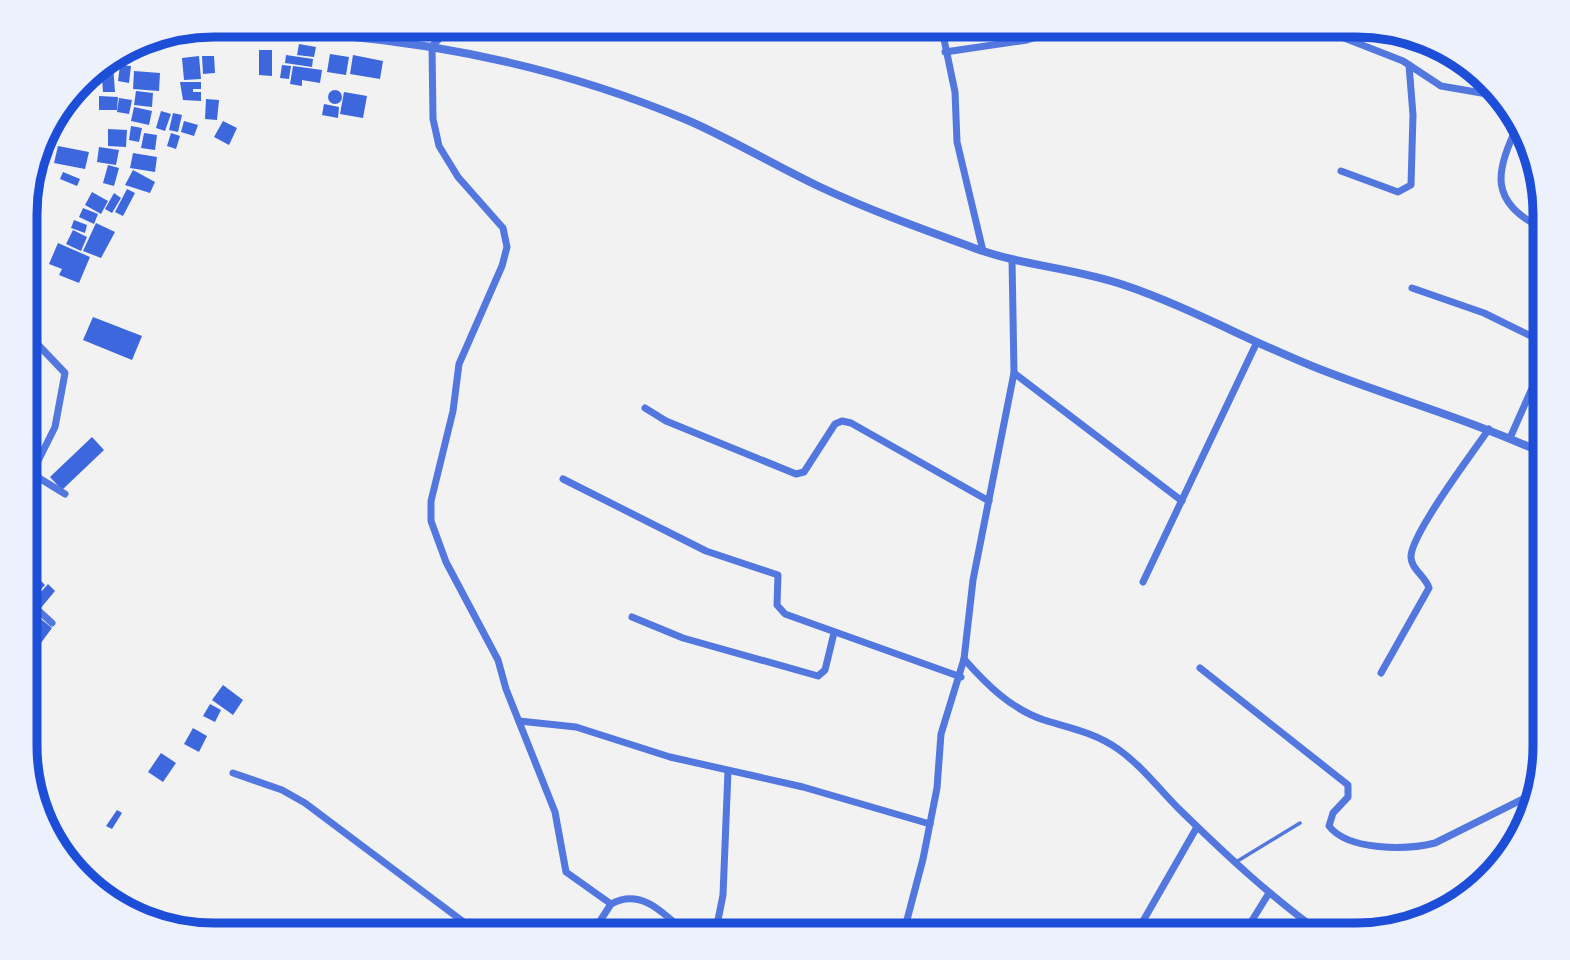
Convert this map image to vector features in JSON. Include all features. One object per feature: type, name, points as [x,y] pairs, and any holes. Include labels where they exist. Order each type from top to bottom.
[{"type":"street","points":[[338,37],[432,46],[525,68],[687,120],[821,187],[888,217],[983,251],[1097,276],[1128,286],[1352,382],[1489,429],[1533,449]]},
{"type":"street","points":[[441,37],[432,46],[433,118],[439,146],[458,177],[503,228],[507,247],[502,266],[459,364],[454,383],[453,411],[431,501],[431,521],[446,562],[498,660],[555,812],[566,872],[611,904]]},
{"type":"street","points":[[943,37],[955,92],[957,142],[983,251]]},
{"type":"street","points":[[945,52],[1036,37]]},
{"type":"street","points":[[1342,37],[1409,65],[1441,86],[1485,94]]},
{"type":"street","points":[[1341,171],[1398,192],[1411,185],[1413,115],[1409,65]]},
{"type":"street","points":[[1514,134],[1501,176],[1501,191],[1518,217],[1533,224]]},
{"type":"street","points":[[906,923],[930,824],[941,734],[961,677],[973,580],[1014,373],[1012,259]]},
{"type":"street","points":[[1412,288],[1484,313],[1533,337]]},
{"type":"street","points":[[1143,582],[1257,342]]},
{"type":"street","points":[[37,344],[65,373],[55,427],[37,462]]},
{"type":"street","points":[[1014,373],[1182,501]]},
{"type":"street","points":[[1510,438],[1533,386]]},
{"type":"street","points":[[645,408],[666,421],[796,474],[804,472],[835,424],[851,422],[989,501]]},
{"type":"street","points":[[1381,673],[1429,588],[1413,565],[1413,549],[1437,505],[1489,429]]},
{"type":"street","points":[[37,474],[65,494]]},
{"type":"street","points":[[563,479],[706,551],[778,575],[779,610],[834,633],[961,677]]},
{"type":"street","points":[[37,610],[51,623]]},
{"type":"street","points":[[632,617],[683,638],[818,676],[825,670],[834,633]]},
{"type":"street","points":[[964,659],[988,687],[1016,707],[1041,719],[1098,737],[1116,748],[1139,766],[1198,827],[1269,893],[1308,923]]},
{"type":"street","points":[[1200,668],[1348,785],[1348,797],[1333,813],[1329,827],[1347,841],[1365,845],[1423,846],[1435,843],[1525,798]]},
{"type":"street","points":[[519,721],[576,727],[670,757],[803,787],[930,824]]},
{"type":"street","points":[[717,923],[723,895],[729,771]]},
{"type":"street","points":[[233,773],[282,790],[305,803],[465,923]]},
{"type":"street","points":[[1142,923],[1198,827]]},
{"type":"street","points":[[1250,923],[1269,893]]},
{"type":"street","points":[[599,923],[611,904],[634,897],[646,901],[673,923]]},
{"type":"lane","points":[[1236,862],[1300,822]]},
{"type":"building","points":[[299,44],[316,47],[314,57],[297,55]]},
{"type":"building","points":[[259,50],[272,50],[272,76],[259,75]]},
{"type":"building","points":[[330,54],[349,57],[346,75],[327,72]]},
{"type":"building","points":[[286,55],[313,59],[312,67],[285,63]]},
{"type":"building","points":[[353,55],[383,61],[380,79],[350,74]]},
{"type":"building","points":[[199,56],[201,79],[184,80],[182,58]]},
{"type":"building","points":[[202,56],[214,56],[215,73],[203,74]]},
{"type":"building","points":[[120,65],[131,66],[129,83],[118,81]]},
{"type":"building","points":[[282,65],[291,66],[289,79],[280,78]]},
{"type":"building","points":[[293,66],[322,70],[320,83],[302,80],[302,86],[290,84]]},
{"type":"building","points":[[113,69],[115,92],[103,92],[102,77]]},
{"type":"building","points":[[134,71],[160,73],[159,91],[133,89]]},
{"type":"building","points":[[180,82],[201,82],[201,89],[193,89],[193,92],[201,92],[201,101],[183,100]]},
{"type":"building","points":[[332,90],[338,90],[342,97],[338,104],[332,104],[328,100],[328,94]]},
{"type":"building","points":[[136,91],[153,93],[152,107],[134,105]]},
{"type":"building","points":[[344,92],[367,96],[363,118],[340,114]]},
{"type":"building","points":[[99,96],[118,97],[117,110],[99,110]]},
{"type":"building","points":[[119,98],[132,100],[129,114],[117,112]]},
{"type":"building","points":[[206,99],[219,100],[217,120],[205,119]]},
{"type":"building","points":[[324,104],[339,107],[338,118],[322,115]]},
{"type":"building","points":[[134,107],[152,111],[149,125],[131,121]]},
{"type":"building","points":[[161,111],[171,114],[165,131],[156,128]]},
{"type":"building","points":[[173,113],[182,115],[178,132],[169,130]]},
{"type":"building","points":[[184,121],[198,125],[194,136],[181,132]]},
{"type":"building","points":[[223,121],[237,128],[229,145],[214,137]]},
{"type":"building","points":[[131,126],[142,128],[139,142],[129,140]]},
{"type":"building","points":[[108,129],[127,130],[126,147],[108,146]]},
{"type":"building","points":[[144,133],[157,135],[155,150],[141,148]]},
{"type":"building","points":[[171,133],[180,136],[176,149],[167,146]]},
{"type":"building","points":[[58,146],[89,152],[85,169],[54,163]]},
{"type":"building","points":[[99,147],[119,150],[116,165],[97,162]]},
{"type":"building","points":[[133,153],[157,157],[155,172],[130,168]]},
{"type":"building","points":[[108,165],[119,168],[114,186],[103,183]]},
{"type":"building","points":[[133,170],[155,182],[150,193],[125,185]]},
{"type":"building","points":[[63,172],[80,179],[77,186],[60,179]]},
{"type":"building","points":[[127,189],[135,193],[123,216],[115,212]]},
{"type":"building","points":[[92,192],[108,201],[101,214],[85,205]]},
{"type":"building","points":[[114,193],[121,198],[112,213],[105,209]]},
{"type":"building","points":[[83,208],[98,214],[94,224],[79,217]]},
{"type":"building","points":[[74,220],[87,225],[85,233],[71,228]]},
{"type":"building","points":[[96,223],[115,232],[101,258],[83,251]]},
{"type":"building","points":[[73,230],[87,237],[81,251],[66,244]]},
{"type":"building","points":[[58,243],[90,257],[79,283],[59,275],[62,269],[49,264]]},
{"type":"building","points":[[93,317],[142,336],[132,360],[83,340]]},
{"type":"building","points":[[92,437],[104,450],[62,490],[50,477]]},
{"type":"building","points":[[37,577],[45,585],[37,594]]},
{"type":"building","points":[[48,584],[55,591],[40,609],[37,606],[37,596]]},
{"type":"building","points":[[37,616],[52,628],[37,646]]},
{"type":"building","points":[[223,685],[243,700],[233,715],[212,700]]},
{"type":"building","points":[[210,704],[221,710],[215,722],[203,716]]},
{"type":"building","points":[[193,728],[207,736],[199,752],[184,744]]},
{"type":"building","points":[[161,753],[176,763],[163,782],[148,772]]},
{"type":"building","points":[[117,810],[122,813],[112,829],[106,826]]}]
